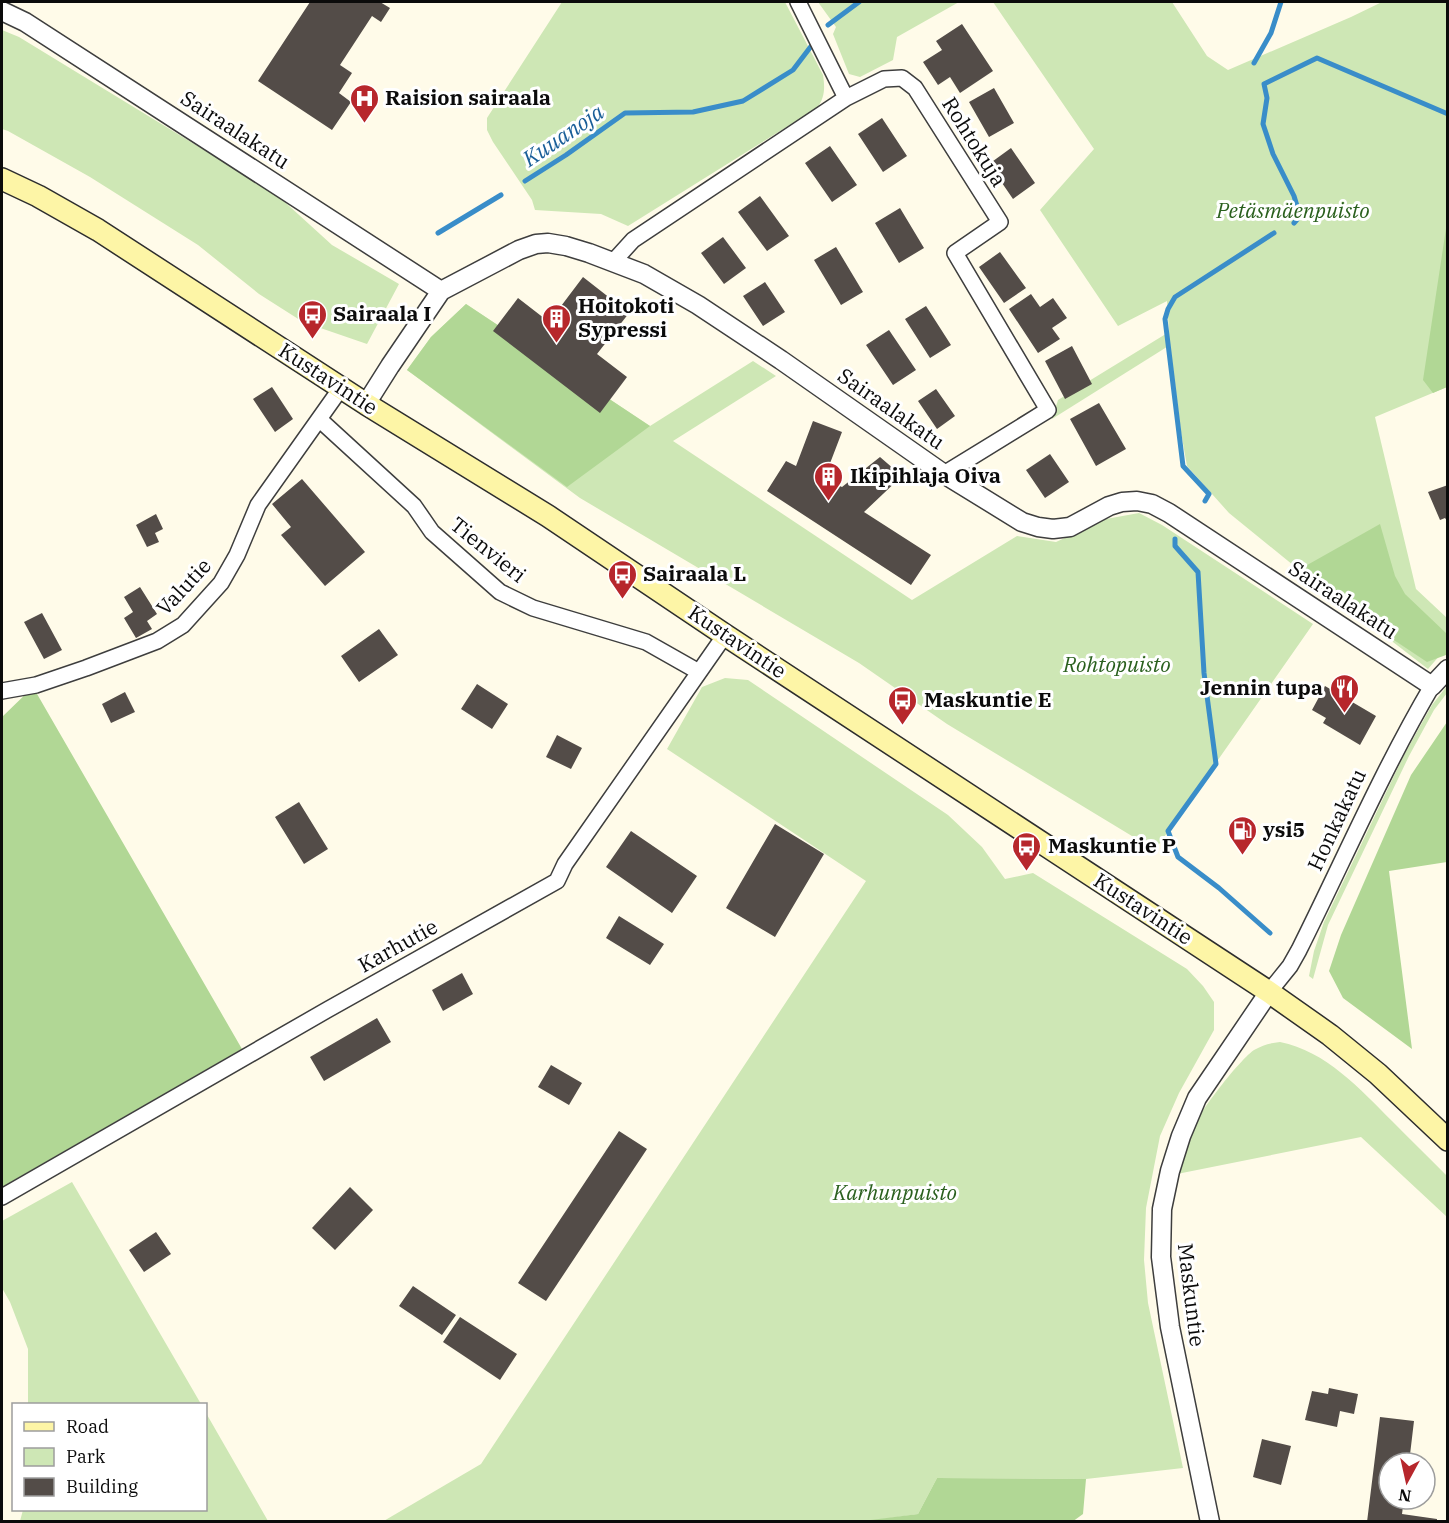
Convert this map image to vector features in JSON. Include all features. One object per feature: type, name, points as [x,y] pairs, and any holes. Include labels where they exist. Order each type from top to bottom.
[{"type":"main road","name":"Kustavintie","points":[[2,179],[38,196],[98,230],[366,404],[548,516],[1269,992],[1330,1035],[1378,1074],[1448,1140]]},
{"type":"street","points":[[798,2],[846,98]]},
{"type":"street","name":"Sairaalakatu","points":[[2,11],[25,22],[441,291]]},
{"type":"street","name":"Rohtokuja","points":[[613,262],[633,240],[846,98],[884,79],[902,78],[915,88],[1000,222],[955,253],[1048,410],[944,474]]},
{"type":"street","name":"Sairaalakatu","points":[[366,404],[441,291],[519,250],[536,244],[566,246],[644,274],[698,304],[944,474],[1022,522],[1053,530],[1070,527],[1109,506],[1122,502],[1137,501],[1152,504],[1432,686]]},
{"type":"street","name":"Valutie","points":[[2,691],[36,685],[86,668],[157,641],[183,625],[221,583],[237,555],[258,505],[341,388]]},
{"type":"street","name":"Tienvieri","points":[[319,418],[414,506],[432,532],[501,592],[533,608],[646,642],[699,672]]},
{"type":"street","name":"Karhutie","points":[[2,1197],[557,880],[565,864],[725,635]]},
{"type":"street","name":"Honkakatu","points":[[1269,992],[1290,966],[1299,950],[1414,717],[1432,686],[1448,669]]},
{"type":"street","name":"Maskuntie","points":[[1210,1521],[1170,1327],[1161,1257],[1162,1209],[1180,1136],[1197,1098],[1269,992]]},
{"type":"green space","points":[[562,2],[785,2],[823,75],[822,100],[817,108],[628,226],[601,214],[535,210],[532,200],[493,142],[487,130],[487,118]]},
{"type":"green space","points":[[818,2],[959,2],[897,37],[893,60],[860,77],[849,74],[833,34],[836,27]]},
{"type":"green space","name":"Petäsmäenpuisto","points":[[993,2],[1172,2],[1207,56],[1228,70],[1382,2],[1447,2],[1447,387],[1375,417],[1416,589],[1447,618],[1447,647],[1428,669],[1229,513],[1187,466],[1170,345],[1052,419],[1058,400],[1169,332],[1167,301],[1118,326],[1040,210],[1094,149]]},
{"type":"green space","points":[[2,30],[19,37],[276,194],[332,245],[399,284],[367,344],[303,322],[259,294],[198,245],[90,177],[2,129]]},
{"type":"green space","points":[[1447,222],[1447,387],[1433,393],[1423,380]]},
{"type":"green space","name":"Rohtopuisto","points":[[466,304],[650,426],[753,361],[776,376],[673,441],[912,600],[1017,536],[1056,542],[1106,519],[1139,513],[1162,525],[1313,624],[1155,850],[947,724],[859,663],[580,498],[407,370],[431,337]]},
{"type":"green space","points":[[466,304],[650,426],[567,487],[407,370],[431,337]]},
{"type":"green space","points":[[1380,524],[1395,576],[1405,594],[1447,634],[1447,656],[1427,662],[1293,573]]},
{"type":"green space","name":"Karhunpuisto","points":[[725,678],[748,680],[948,815],[982,847],[1005,879],[1033,873],[1187,969],[1214,1002],[1214,1030],[1179,1093],[1160,1136],[1146,1208],[1144,1260],[1148,1303],[1183,1468],[1086,1479],[937,1478],[918,1514],[863,1522],[382,1522],[481,1464],[866,881],[667,749],[702,687]]},
{"type":"green space","points":[[1447,686],[1447,693],[1434,710],[1409,756],[1328,925],[1313,979],[1309,976],[1314,951],[1324,922],[1404,755],[1432,705]]},
{"type":"green space","points":[[33,687],[242,1049],[2,1187],[2,717]]},
{"type":"green space","points":[[1447,722],[1447,862],[1389,871],[1412,1049],[1343,998],[1329,971],[1341,935],[1411,775]]},
{"type":"green space","points":[[1280,1042],[1312,1054],[1341,1073],[1447,1176],[1447,1217],[1361,1137],[1177,1174],[1187,1137],[1203,1110],[1225,1081],[1254,1050],[1267,1044]]},
{"type":"green space","points":[[72,1182],[200,1403],[28,1403],[28,1349],[10,1302],[2,1288],[2,1221]]},
{"type":"green space","points":[[207,1415],[268,1521],[20,1521],[23,1511],[207,1511]]},
{"type":"green space","points":[[937,1478],[1086,1479],[1083,1514],[1072,1522],[863,1521],[918,1514]]},
{"type":"building","points":[[310,2],[380,2],[390,8],[381,22],[372,16],[340,65],[352,73],[339,93],[351,102],[332,130],[258,81]]},
{"type":"building","points":[[962,24],[993,71],[960,93],[950,77],[938,85],[923,62],[942,50],[936,41]]},
{"type":"building","points":[[994,88],[1014,123],[989,137],[969,102]]},
{"type":"building","points":[[882,118],[907,156],[883,172],[858,134]]},
{"type":"building","points":[[830,146],[857,185],[832,202],[805,163]]},
{"type":"building","points":[[1011,148],[1035,183],[1013,199],[989,164]]},
{"type":"building","points":[[760,196],[789,236],[767,251],[738,212]]},
{"type":"building","points":[[900,208],[924,248],[899,263],[875,223]]},
{"type":"building","points":[[723,237],[746,268],[724,284],[701,253]]},
{"type":"building","points":[[836,247],[863,292],[841,305],[814,260]]},
{"type":"building","points":[[1000,252],[1026,288],[1004,303],[979,267]]},
{"type":"building","name":"Hoitokoti Sypressi","points":[[583,277],[629,313],[597,354],[627,377],[600,413],[493,331],[518,298],[549,322]]},
{"type":"building","points":[[765,282],[785,312],[763,326],[743,296]]},
{"type":"building","points":[[1031,294],[1040,307],[1053,298],[1067,318],[1052,328],[1060,339],[1038,353],[1009,309]]},
{"type":"building","points":[[926,306],[951,345],[930,358],[905,319]]},
{"type":"building","points":[[889,330],[916,370],[893,385],[866,345]]},
{"type":"building","points":[[1072,346],[1092,384],[1065,399],[1045,361]]},
{"type":"building","points":[[272,387],[293,419],[275,432],[253,399]]},
{"type":"building","points":[[936,389],[955,416],[937,429],[918,401]]},
{"type":"building","points":[[1099,403],[1126,449],[1096,466],[1070,419]]},
{"type":"building","name":"Ikipihlaja Oiva","points":[[813,421],[842,432],[824,479],[842,487],[880,457],[902,476],[864,512],[931,555],[911,585],[767,491],[786,461],[796,466]]},
{"type":"building","points":[[1050,454],[1069,482],[1045,498],[1026,470]]},
{"type":"building","points":[[302,479],[365,552],[325,586],[281,535],[291,527],[272,504]]},
{"type":"building","points":[[1448,485],[1448,522],[1445,518],[1440,520],[1428,492]]},
{"type":"building","points":[[156,514],[163,529],[155,533],[159,542],[147,547],[136,525]]},
{"type":"building","points":[[140,587],[157,614],[147,621],[152,629],[136,638],[124,618],[133,612],[124,597]]},
{"type":"building","points":[[42,613],[62,650],[44,659],[24,622]]},
{"type":"building","points":[[379,629],[398,655],[359,682],[341,656]]},
{"type":"building","points":[[477,684],[508,704],[492,729],[461,709]]},
{"type":"building","name":"Jennin tupa","points":[[1325,686],[1376,716],[1360,745],[1323,723],[1326,718],[1312,710]]},
{"type":"building","points":[[125,692],[135,712],[111,723],[102,704]]},
{"type":"building","points":[[557,735],[582,748],[571,769],[546,757]]},
{"type":"building","points":[[299,802],[328,849],[304,864],[275,817]]},
{"type":"building","points":[[775,824],[824,854],[775,937],[726,908]]},
{"type":"building","points":[[631,831],[697,876],[672,913],[606,867]]},
{"type":"building","points":[[619,916],[664,944],[650,965],[606,938]]},
{"type":"building","points":[[462,973],[473,994],[443,1011],[432,990]]},
{"type":"building","points":[[377,1018],[391,1042],[324,1081],[310,1057]]},
{"type":"building","points":[[551,1065],[582,1083],[569,1105],[538,1087]]},
{"type":"building","points":[[619,1131],[647,1149],[546,1301],[518,1283]]},
{"type":"building","points":[[350,1187],[373,1210],[335,1250],[312,1228]]},
{"type":"building","points":[[156,1232],[171,1254],[144,1272],[129,1250]]},
{"type":"building","points":[[413,1286],[456,1315],[442,1335],[399,1306]]},
{"type":"building","points":[[460,1317],[517,1354],[500,1380],[443,1342]]},
{"type":"building","points":[[1329,1388],[1358,1394],[1354,1414],[1340,1411],[1337,1427],[1305,1420],[1312,1391],[1328,1394]]},
{"type":"building","points":[[1380,1417],[1414,1421],[1410,1451],[1377,1451],[1377,1511],[1402,1511],[1402,1514],[1437,1519],[1437,1522],[1367,1522]]},
{"type":"building","points":[[1262,1439],[1291,1446],[1281,1485],[1253,1477]]},
{"type":"waterway","name":"Kuuanoja","points":[[828,25],[859,2]]},
{"type":"waterway","points":[[1254,63],[1271,33],[1281,2]]},
{"type":"waterway","name":"Kuuanoja","points":[[525,181],[625,113],[693,112],[743,101],[793,70],[812,45]]},
{"type":"waterway","points":[[1294,223],[1300,216],[1294,196],[1273,154],[1263,124],[1267,98],[1264,84],[1317,58],[1448,114]]},
{"type":"waterway","name":"Kuuanoja","points":[[438,233],[501,195]]},
{"type":"waterway","points":[[1205,501],[1209,494],[1183,466],[1165,319],[1175,297],[1274,233]]},
{"type":"waterway","points":[[1175,539],[1175,546],[1198,572],[1204,673],[1216,764],[1168,831],[1178,857],[1219,888],[1270,933]]},
{"type":"place","name":"Raision sairaala","points":[[364,124]]},
{"type":"place","name":"Sairaala I","points":[[312,340]]},
{"type":"place","name":"Hoitokoti Sypressi","points":[[557,344]]},
{"type":"place","name":"Ikipihlaja Oiva","points":[[829,502]]},
{"type":"place","name":"Sairaala L","points":[[622,600]]},
{"type":"place","name":"Jennin tupa","points":[[1344,714]]},
{"type":"place","name":"Maskuntie E","points":[[903,726]]},
{"type":"place","name":"ysi5","points":[[1242,856]]},
{"type":"place","name":"Maskuntie P","points":[[1027,872]]}]
